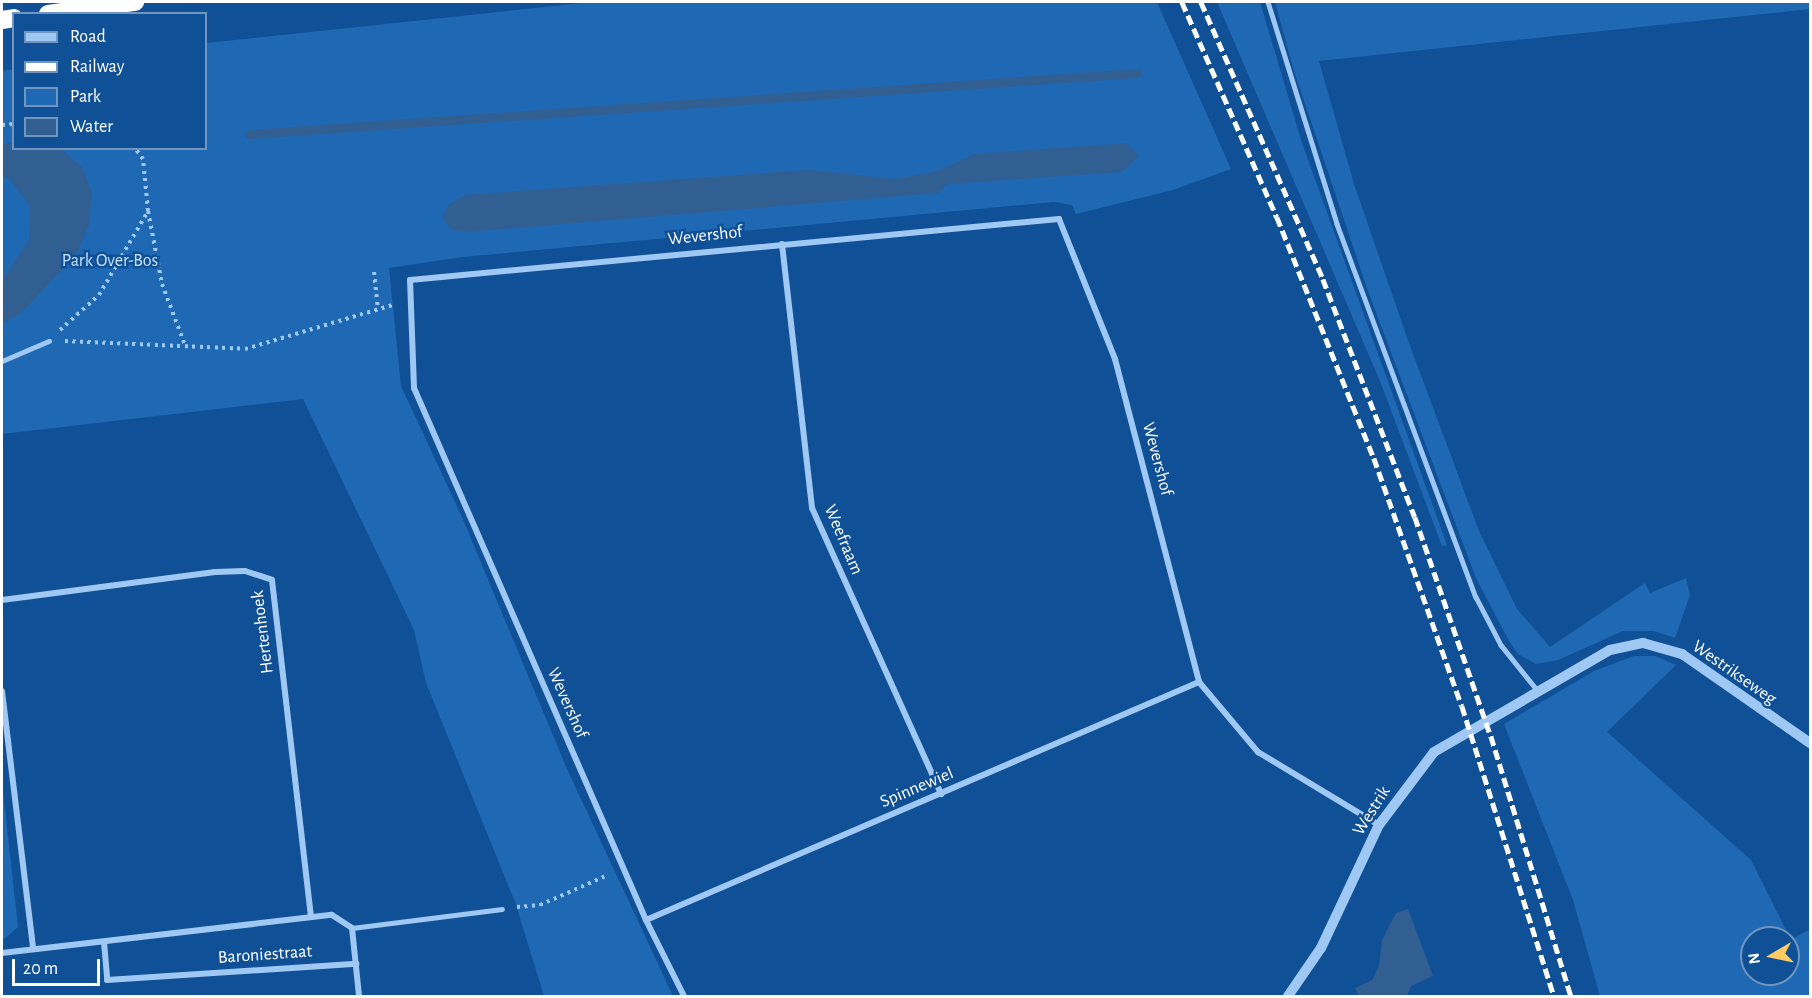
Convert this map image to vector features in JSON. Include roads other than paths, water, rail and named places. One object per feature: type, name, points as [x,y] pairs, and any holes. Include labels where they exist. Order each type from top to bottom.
[{"type":"highway","points":[[62,12],[135,2]]},
{"type":"street","name":"Wevershof","points":[[684,996],[646,920],[414,388],[410,280],[1059,219],[1116,359],[1199,682],[1258,752],[1379,825]]},
{"type":"street","name":"Weefraam","points":[[782,244],[812,508],[941,794]]},
{"type":"street","name":"Hertenhoek","points":[[2,600],[215,572],[245,571],[272,580],[311,916]]},
{"type":"street","name":"Westrikseweg","points":[[1538,691],[1610,650],[1643,643],[1682,654],[1810,743]]},
{"type":"street","name":"Spinnewiel","points":[[646,920],[1199,682]]},
{"type":"street","points":[[2,691],[33,949]]},
{"type":"street","name":"Westrik","points":[[1288,996],[1321,948],[1379,825],[1434,752],[1538,691]]},
{"type":"street","name":"Baroniestraat","points":[[2,953],[311,916],[332,915],[352,928]]},
{"type":"street","points":[[352,928],[359,996]]},
{"type":"street","name":"Baroniestraat","points":[[104,942],[107,980],[356,964]]},
{"type":"lane","points":[[1268,2],[1304,127],[1341,234],[1473,588],[1501,645],[1538,691]]},
{"type":"lane","points":[[2,361],[49,340]]},
{"type":"lane","points":[[352,928],[502,909]]},
{"type":"water","points":[[12,143],[12,150],[62,150],[82,167],[92,193],[89,225],[76,255],[22,312],[2,324],[2,280],[29,240],[30,206],[9,178],[2,176],[2,144]]},
{"type":"water","points":[[1127,143],[1139,156],[1122,172],[948,184],[938,193],[466,232],[452,230],[442,218],[449,204],[465,195],[808,170],[895,179],[938,171],[975,154]]},
{"type":"water","points":[[1408,909],[1433,976],[1411,986],[1407,996],[1359,996],[1355,988],[1372,980],[1379,966],[1382,940],[1396,913]]},
{"type":"waterway","points":[[249,134],[1137,73]]},
{"type":"railway","points":[[1182,2],[1277,217],[1374,458],[1462,706],[1554,996]]},
{"type":"railway","points":[[1201,2],[1323,279],[1415,517],[1491,736],[1571,996]]},
{"type":"park label","name":"Park Over-Bos","points":[[110,261]]}]
